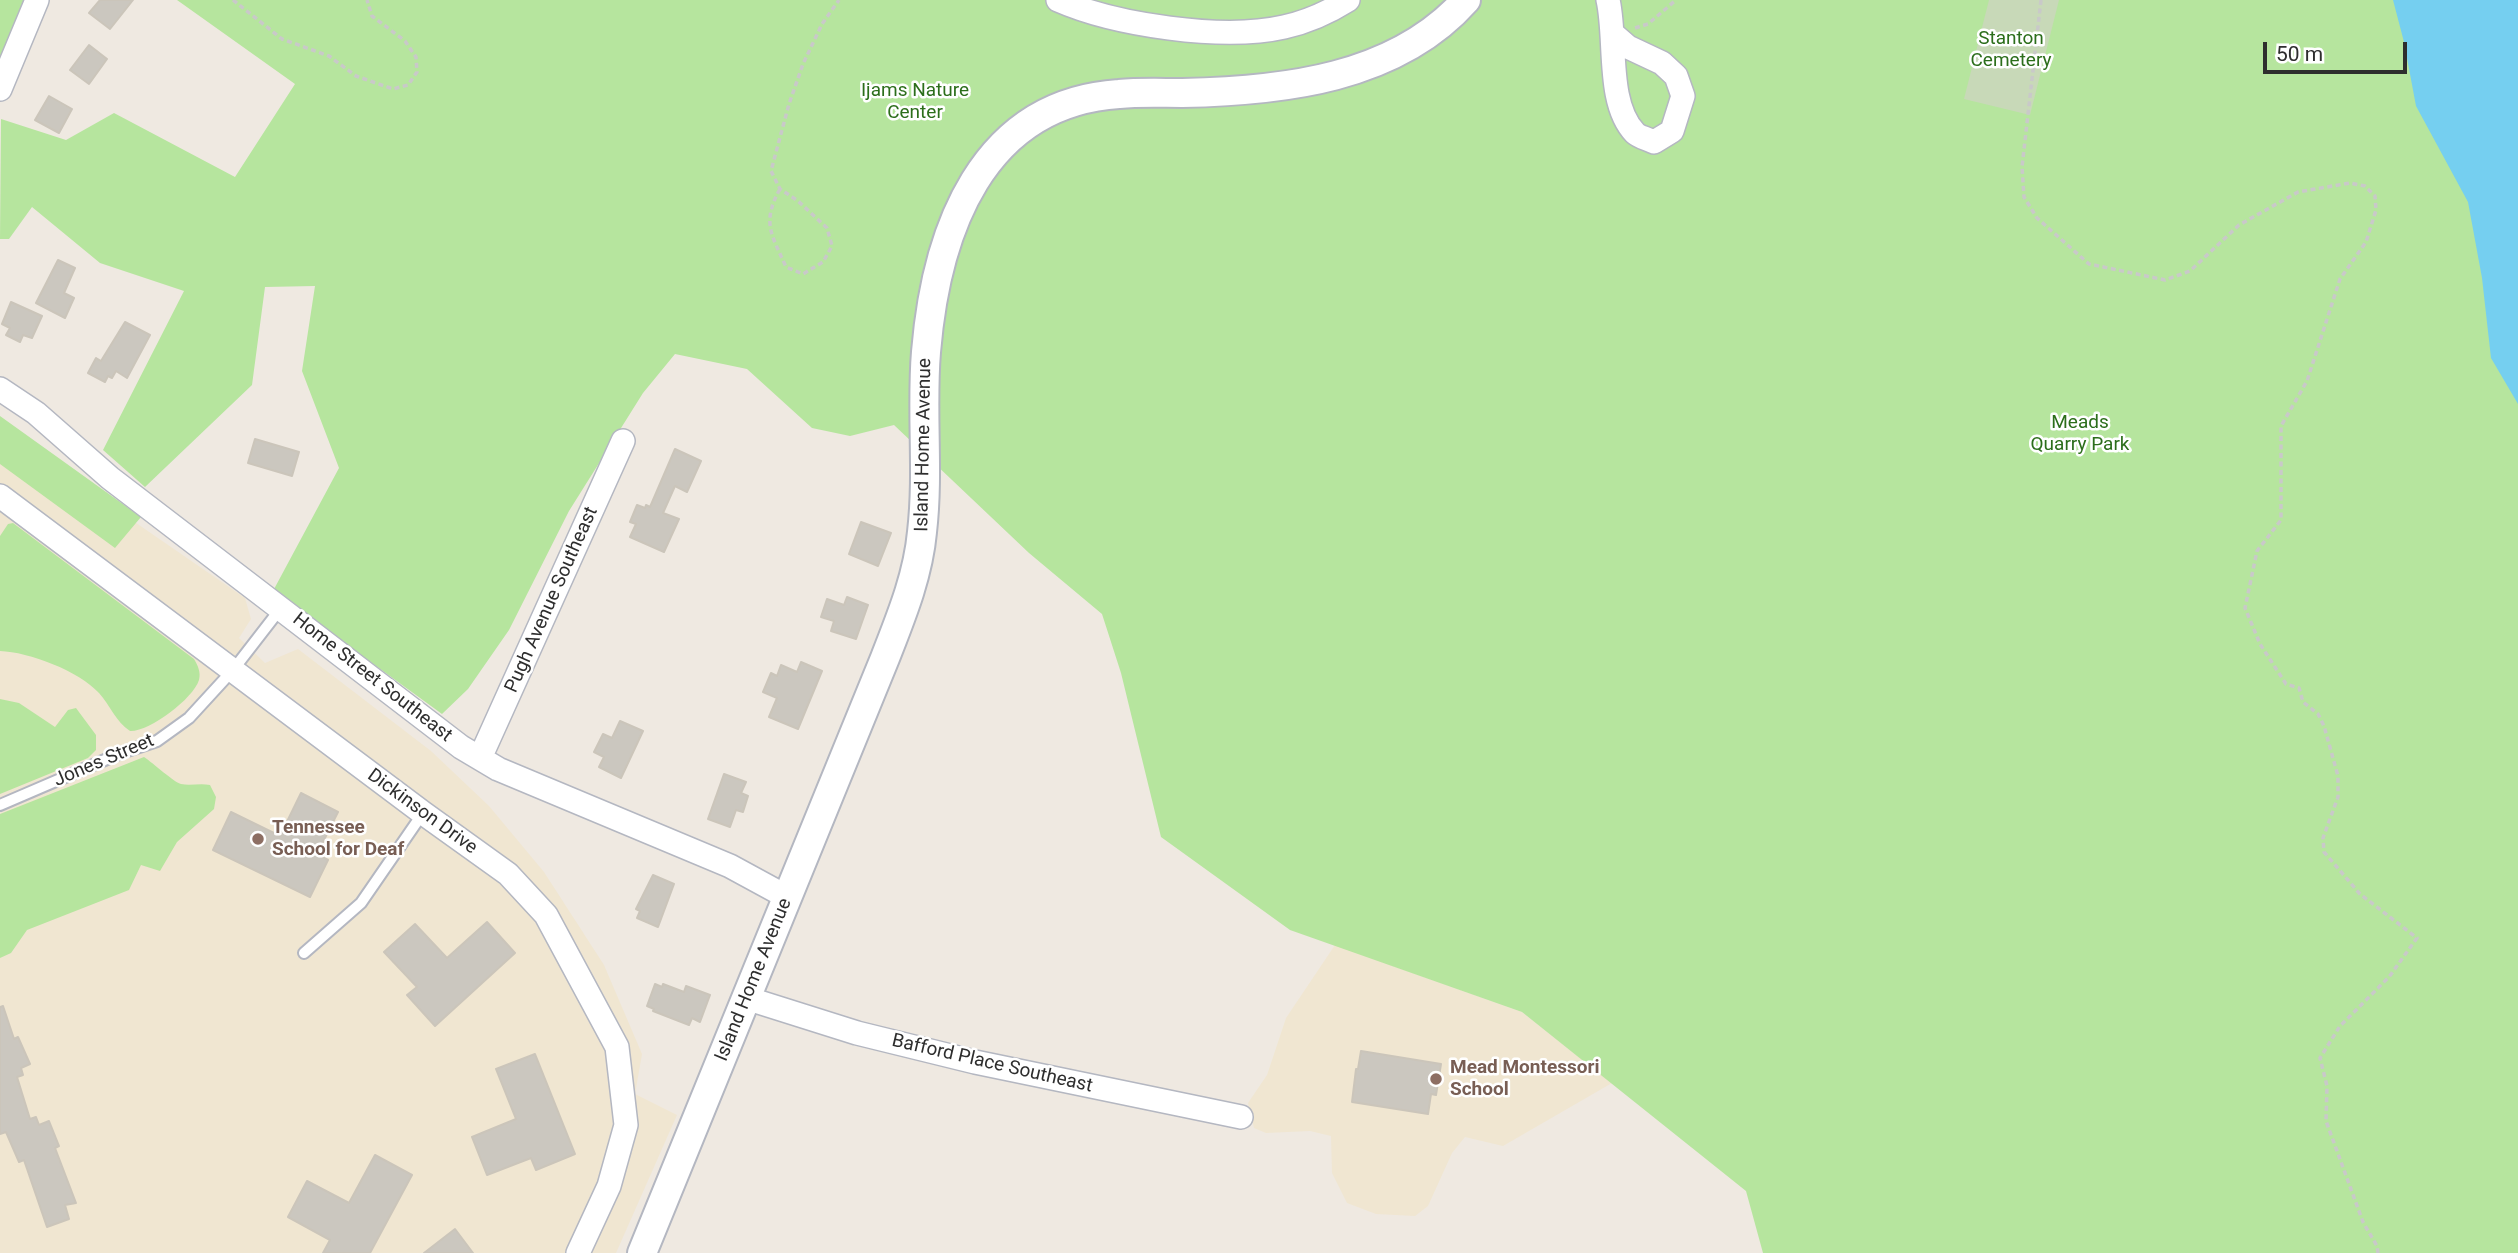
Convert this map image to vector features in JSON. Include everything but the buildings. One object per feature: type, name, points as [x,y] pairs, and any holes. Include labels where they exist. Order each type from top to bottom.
[{"type":"street","points":[[0,89],[37,0]]},
{"type":"street","points":[[1058,0],[1139,23],[1184,29],[1251,31],[1298,23],[1348,0]]},
{"type":"street","name":"Island Home Avenue","points":[[642,1253],[894,635],[914,577],[924,517],[926,354],[933,299],[961,206],[977,175],[986,162],[1019,129],[1052,108],[1078,100],[1119,94],[1216,92],[1260,88],[1365,67],[1398,53],[1428,35],[1466,0]]},
{"type":"street","points":[[1608,0],[1613,34]]},
{"type":"street","name":"Home Street Southeast","points":[[0,389],[36,413],[110,478],[461,747],[498,769],[730,866],[787,897]]},
{"type":"street","name":"Pugh Avenue Southeast","points":[[480,758],[623,441]]},
{"type":"street","name":"Dickinson Drive","points":[[0,496],[423,813],[509,874],[546,915],[617,1047],[626,1125],[609,1186],[578,1253]]},
{"type":"street","name":"Bafford Place Southeast","points":[[746,998],[857,1033],[975,1062],[1241,1117]]},
{"type":"lane","name":"Jones Street","points":[[0,805],[121,753],[157,741],[189,718],[233,670],[281,608]]},
{"type":"lane","points":[[304,953],[361,903],[423,813]]},
{"type":"path","points":[[233,0],[282,39],[329,56],[356,76],[393,89],[408,85],[417,72],[416,57],[405,41],[372,16],[367,0]]},
{"type":"path","points":[[780,189],[772,204],[768,227],[786,267],[803,274],[823,262],[832,246],[827,228],[798,201],[780,189],[771,172],[803,64],[822,23],[839,0]]},
{"type":"path","points":[[1613,34],[1648,24],[1676,0]]},
{"type":"path","points":[[2041,0],[2022,167],[2024,197],[2037,218],[2089,264],[2165,280],[2190,271],[2239,225],[2298,192],[2350,183],[2365,186],[2375,196],[2376,210],[2366,242],[2340,279],[2306,381],[2281,426],[2281,520],[2258,551],[2245,608],[2260,644],[2286,684],[2299,688],[2303,702],[2318,714],[2324,726],[2338,776],[2338,797],[2323,838],[2324,852],[2360,894],[2417,938],[2389,977],[2340,1026],[2320,1058],[2327,1086],[2326,1121],[2363,1222],[2377,1246],[2378,1253]]},
{"type":"shaded area","name":"Tennessee School for Deaf","points":[[0,440],[52,465],[245,598],[251,619],[239,638],[265,663],[298,649],[431,751],[489,806],[544,872],[604,965],[642,1054],[635,1094],[677,1115],[616,1253],[0,1253]]},
{"type":"shaded area","name":"Mead Montessori School","points":[[1335,945],[1522,1012],[1612,1083],[1503,1146],[1465,1137],[1452,1153],[1428,1206],[1415,1216],[1376,1214],[1347,1203],[1332,1173],[1331,1136],[1310,1131],[1266,1133],[1254,1128],[1248,1103],[1267,1075],[1286,1018]]},
{"type":"green space","points":[[0,0],[27,0],[0,66]]},
{"type":"green space","points":[[177,0],[2518,0],[2518,1253],[1763,1253],[1746,1191],[1522,1012],[1290,930],[1161,837],[1121,673],[1102,614],[1029,553],[894,425],[850,436],[812,428],[747,369],[675,354],[643,393],[569,511],[509,630],[468,689],[442,714],[273,591],[339,468],[302,371],[315,286],[265,287],[252,385],[145,487],[103,450],[184,291],[100,263],[32,207],[9,239],[0,239],[1,119],[66,140],[114,113],[235,177],[295,84]]},
{"type":"green space","name":"Stanton Cemetery","points":[[1989,0],[2059,0],[2030,115],[1964,99]]},
{"type":"green space","points":[[0,416],[141,517],[115,548],[0,464]]},
{"type":"green space","points":[[13,523],[194,659],[199,669],[199,680],[180,705],[148,726],[130,731],[99,693],[79,677],[39,659],[0,651],[0,536],[8,524]]},
{"type":"green space","points":[[0,699],[19,703],[55,727],[68,710],[76,708],[96,735],[96,750],[88,758],[0,794]]},
{"type":"green space","points":[[144,757],[178,783],[210,785],[216,797],[214,809],[177,842],[160,871],[141,865],[129,890],[27,930],[11,953],[0,958],[0,814]]},
{"type":"water","points":[[2393,0],[2518,0],[2518,404],[2491,358],[2482,278],[2468,202],[2416,106]]},
{"type":"place","name":"Tennessee School for Deaf","points":[[258,839]]},
{"type":"place","name":"Mead Montessori School","points":[[1436,1079]]},
{"type":"park label","name":"Ijams Nature Center","points":[[915,102]]},
{"type":"park label","name":"Meads Quarry Park","points":[[2080,434]]}]
